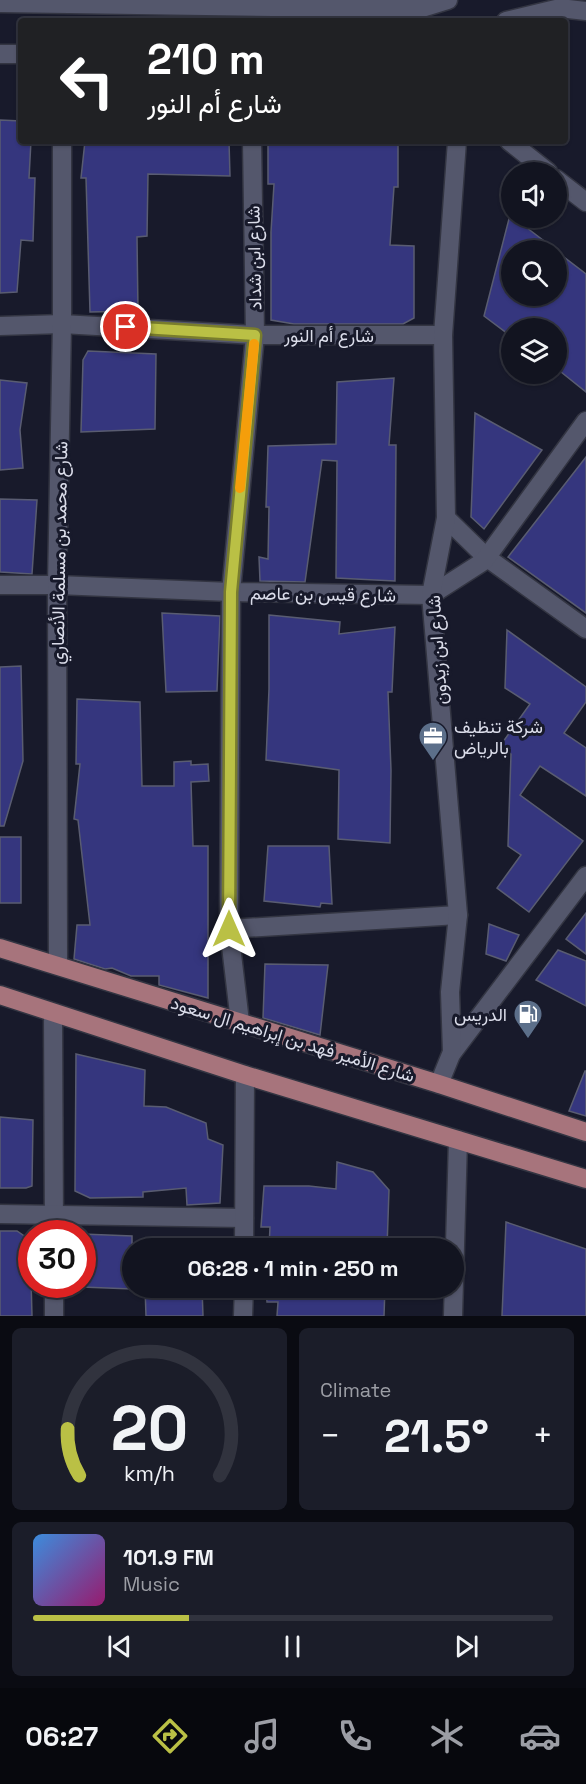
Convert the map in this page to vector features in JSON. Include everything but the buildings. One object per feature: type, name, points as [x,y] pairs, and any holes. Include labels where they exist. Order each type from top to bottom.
[{"type":"main road","name":"شارع الأمير فهد بن إبراهيم ال سعود","points":[[0,948],[586,1132]]},
{"type":"main road","points":[[0,995],[245,1075],[586,1179]]},
{"type":"street","points":[[0,3],[419,9],[448,0]]},
{"type":"street","points":[[518,18],[560,8],[586,11]]},
{"type":"street","points":[[0,54],[18,54]]},
{"type":"street","name":"شارع محمد بن مسلمة الأنصاري","points":[[58,965],[57,585],[62,324],[62,144]]},
{"type":"street","name":"شارع ابن شداد","points":[[240,1022],[229,929],[231,592],[255,335],[252,144]]},
{"type":"street","name":"شارع ابن زيدون","points":[[439,1084],[452,1053],[450,992],[458,915],[431,595],[446,518],[443,335],[457,144]]},
{"type":"street","points":[[513,144],[535,162]]},
{"type":"street","points":[[567,187],[586,202]]},
{"type":"street","name":"شارع أم النور","points":[[0,326],[62,324],[255,335],[443,335]]},
{"type":"street","points":[[431,595],[484,561],[586,421]]},
{"type":"street","points":[[446,518],[486,557],[586,629]]},
{"type":"street","name":"شارع قيس بن عاصم","points":[[0,585],[431,595]]},
{"type":"street","points":[[452,1053],[586,876]]},
{"type":"street","points":[[229,929],[458,915]]},
{"type":"street","points":[[53,1013],[54,1220]]},
{"type":"street","points":[[244,1238],[245,1075]]},
{"type":"street","points":[[453,1316],[458,1140]]},
{"type":"street","points":[[0,1214],[32,1220]]},
{"type":"street","points":[[96,1223],[244,1218]]},
{"type":"street","points":[[54,1298],[54,1316]]},
{"type":"street","points":[[243,1316],[244,1298]]},
{"type":"slow traffic","points":[[240,488],[254,344]]},
{"type":"place","name":"شركة تنظيف بالرياض","points":[[433,762]]},
{"type":"place","name":"الدريس","points":[[528,1040]]},
{"type":"route","points":[[126,327],[255,335],[231,592],[229,929]]}]
